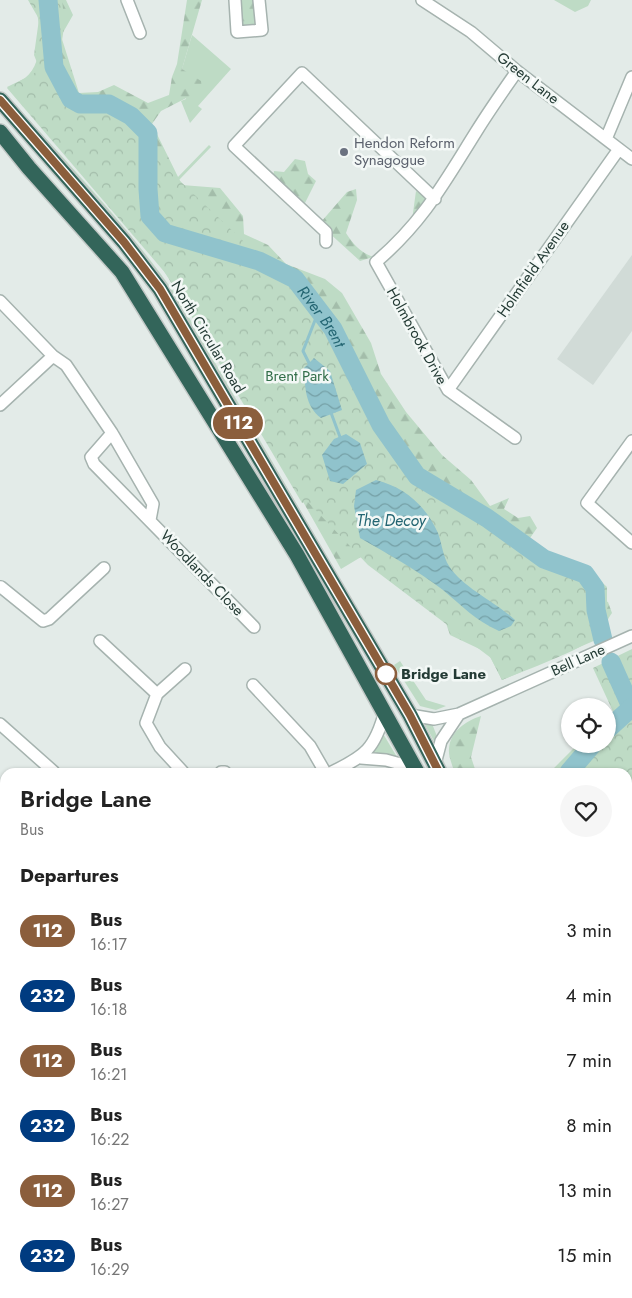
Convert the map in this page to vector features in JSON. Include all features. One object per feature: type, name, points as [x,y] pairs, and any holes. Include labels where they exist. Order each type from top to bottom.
[{"type":"highway","name":"North Circular Road","points":[[0,100],[124,242],[160,289],[410,715],[437,768]]},
{"type":"highway","points":[[0,132],[29,168],[122,272],[297,555],[415,768]]},
{"type":"street","points":[[127,0],[140,33]]},
{"type":"street","points":[[235,0],[237,32],[262,30],[259,0]]},
{"type":"street","name":"Green Lane","points":[[422,0],[471,32],[517,71],[632,158]]},
{"type":"street","points":[[326,242],[326,232],[234,146],[302,73],[435,199],[477,130],[517,71]]},
{"type":"street","points":[[606,139],[632,77]]},
{"type":"street","name":"Holmfield Avenue","points":[[448,390],[619,150]]},
{"type":"street","name":"Holmbrook Drive","points":[[435,199],[417,223],[376,262],[448,390],[515,438]]},
{"type":"street","name":"Woodlands Close","points":[[0,301],[53,356],[66,365],[112,433],[153,504],[150,520]]},
{"type":"street","points":[[0,405],[53,356]]},
{"type":"street","name":"Woodlands Close","points":[[112,433],[95,450],[91,457],[94,464],[254,627]]},
{"type":"street","points":[[632,441],[586,503],[632,543]]},
{"type":"street","points":[[0,588],[43,621],[49,619],[104,568]]},
{"type":"street","name":"Bell Lane","points":[[458,714],[632,636]]},
{"type":"street","points":[[100,641],[158,694]]},
{"type":"street","points":[[179,768],[160,747],[146,723],[158,694],[185,669]]},
{"type":"street","points":[[254,686],[310,746],[323,768]]},
{"type":"street","points":[[340,768],[360,758],[378,735],[385,712]]},
{"type":"street","points":[[410,715],[434,719],[458,714]]},
{"type":"street","points":[[437,768],[441,741],[458,714]]},
{"type":"street","points":[[0,724],[50,768]]},
{"type":"street","points":[[360,758],[386,760],[410,768]]},
{"type":"shaded area","points":[[632,255],[632,331],[593,385],[557,359]]},
{"type":"green space","name":"Brent Park","points":[[28,0],[62,0],[64,24],[60,60],[64,74],[77,90],[74,98],[90,105],[114,108],[137,121],[147,136],[149,157],[154,157],[177,178],[209,145],[211,147],[179,180],[262,259],[289,271],[308,289],[344,340],[408,460],[473,508],[515,530],[543,555],[590,571],[607,587],[607,609],[602,614],[610,634],[502,680],[491,658],[368,565],[307,501],[302,503],[167,275],[7,88],[40,70],[34,55],[39,19]]},
{"type":"green space","name":"Brent Park","points":[[34,0],[66,0],[73,15],[61,36],[79,93],[98,92],[114,85],[148,103],[169,95],[172,77],[177,64],[187,0],[202,0],[182,69],[201,81],[202,90],[161,111],[152,124],[182,185],[220,188],[243,216],[244,234],[268,245],[286,264],[325,279],[342,293],[371,343],[381,374],[406,412],[442,455],[471,480],[490,506],[509,498],[504,509],[518,518],[530,516],[537,528],[528,541],[538,554],[600,599],[608,602],[612,613],[601,633],[570,652],[502,680],[488,653],[450,635],[446,623],[371,551],[341,569],[240,390],[158,262],[7,87],[25,78],[32,71],[36,62],[40,41]]},
{"type":"green space","points":[[238,0],[256,0],[258,27],[240,29]]},
{"type":"green space","points":[[554,0],[591,0],[588,6],[575,12]]},
{"type":"green space","points":[[192,35],[231,69],[198,106],[202,109],[190,123],[181,101],[186,99],[188,74],[182,69]]},
{"type":"green space","points":[[1,89],[114,215],[176,295],[344,586],[342,587],[174,298],[140,252]]},
{"type":"green space","points":[[295,159],[305,161],[308,174],[316,181],[305,203],[273,177],[274,171],[284,172]]},
{"type":"green space","points":[[356,189],[357,200],[346,233],[357,247],[373,257],[360,261],[327,231],[321,222],[347,192]]},
{"type":"green space","points":[[416,191],[429,199],[412,220]]},
{"type":"green space","points":[[632,649],[632,768],[565,768],[573,753],[616,753],[616,698],[607,698],[593,668]]},
{"type":"green space","points":[[400,661],[426,700],[446,706],[436,710],[420,706],[394,665]]},
{"type":"green space","points":[[481,716],[471,757],[475,768],[453,768],[449,752],[452,737],[470,721]]},
{"type":"green space","points":[[423,721],[431,721],[438,739],[435,743]]},
{"type":"green space","points":[[382,732],[397,757],[372,755],[370,752]]},
{"type":"green space","points":[[569,753],[587,753],[571,768],[554,768]]},
{"type":"water","points":[[314,358],[330,371],[342,410],[321,418],[312,408],[306,389],[304,368]]},
{"type":"water","points":[[346,434],[360,443],[367,464],[343,484],[330,481],[322,455],[334,439]]},
{"type":"water","name":"The Decoy","points":[[376,480],[397,488],[421,506],[438,533],[444,555],[455,574],[515,620],[511,626],[499,631],[490,627],[423,576],[360,538],[354,506],[356,490]]},
{"type":"waterway","name":"River Brent","points":[[48,0],[54,67],[71,99],[80,104],[109,104],[131,116],[148,133],[150,216],[165,233],[259,261],[295,279],[333,329],[381,425],[417,476],[487,518],[544,559],[585,574],[595,588],[596,610],[603,640]]},
{"type":"waterway","points":[[310,365],[303,351],[319,310]]},
{"type":"waterway","points":[[330,410],[340,437]]},
{"type":"waterway","name":"River Brent","points":[[611,662],[632,709]]},
{"type":"waterway","points":[[616,722],[631,708]]},
{"type":"waterway","points":[[572,768],[585,753]]},
{"type":"bus line","name":"112","points":[[0,100],[124,242],[160,289],[310,548],[410,715],[438,768]]},
{"type":"place","name":"Hendon Reform Synagogue","points":[[344,152]]},
{"type":"place","name":"Bridge Lane","points":[[386,674]]}]
